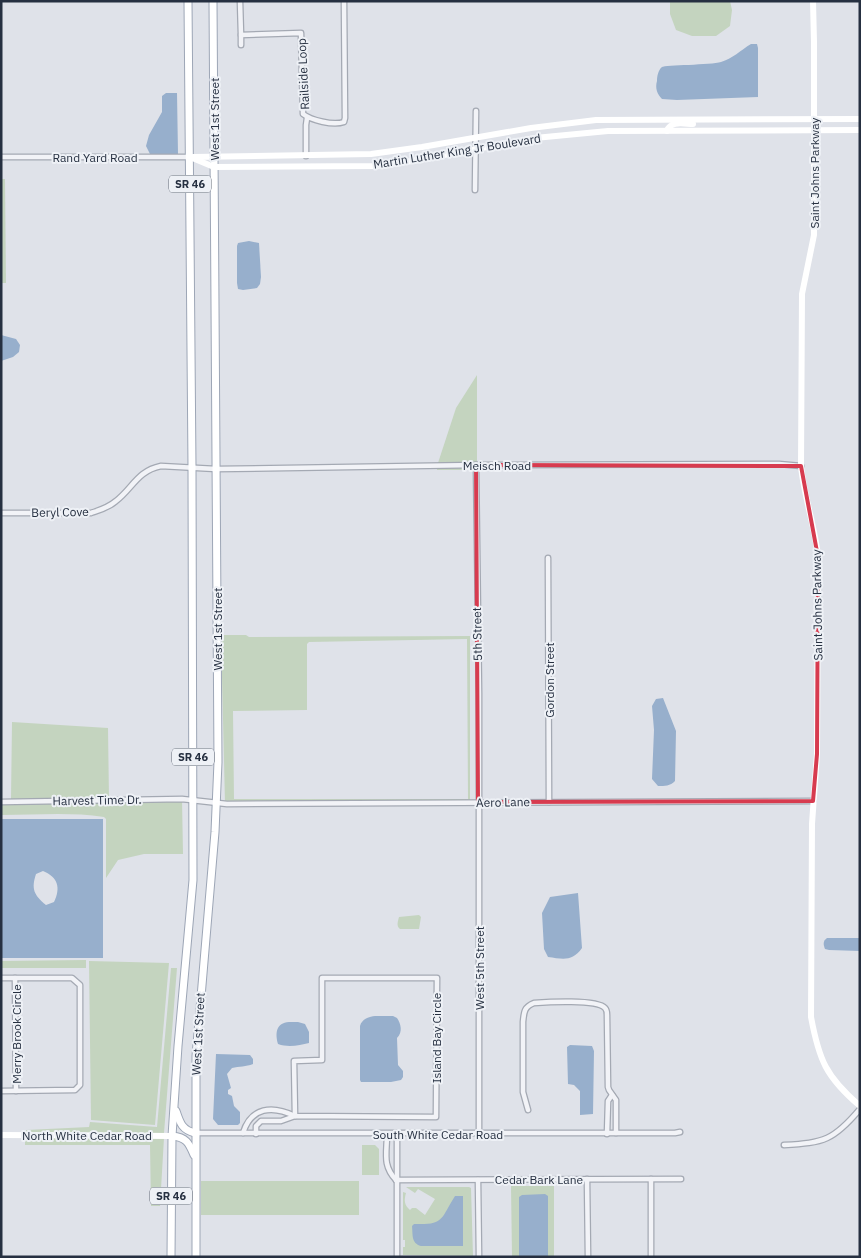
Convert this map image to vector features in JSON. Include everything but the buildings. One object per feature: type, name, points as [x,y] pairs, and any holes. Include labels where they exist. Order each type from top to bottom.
[{"type":"main road","name":"West 1st Street","points":[[171,1257],[172,1136],[192,898],[192,467],[188,1]]},
{"type":"main road","name":"West 1st Street","points":[[196,1257],[195,1133],[198,1020],[212,875],[218,716],[213,1]]},
{"type":"main road","name":"Saint Johns Parkway","points":[[813,1],[814,235],[802,294],[801,466],[803,488],[816,535],[818,557],[818,754],[813,801],[811,1017],[816,1043],[822,1060],[833,1080],[842,1091],[860,1106]]},
{"type":"main road","points":[[667,131],[669,126],[673,124],[708,123],[716,119]]},
{"type":"main road","name":"Martin Luther King Jr Boulevard","points":[[190,157],[371,154],[476,138],[538,126],[596,120],[860,119]]},
{"type":"main road","name":"Martin Luther King Jr Boulevard","points":[[190,157],[214,167],[375,166],[476,150],[535,138],[608,131],[860,130]]},
{"type":"main road","points":[[174,1106],[184,1129],[195,1133]]},
{"type":"main road","name":"North White Cedar Road","points":[[1,1136],[172,1136]]},
{"type":"main road","points":[[172,1136],[184,1138],[188,1142],[195,1158]]},
{"type":"street","points":[[240,1],[241,45]]},
{"type":"street","name":"Railside Loop","points":[[240,35],[301,33],[303,114],[308,118],[339,124],[344,122],[345,118],[344,1]]},
{"type":"street","points":[[475,190],[476,111]]},
{"type":"street","name":"Railside Loop","points":[[306,156],[306,125],[308,118]]},
{"type":"street","name":"Rand Yard Road","points":[[1,157],[190,157]]},
{"type":"street","name":"Meisch Road","points":[[192,467],[216,469],[476,465],[779,464],[801,466]]},
{"type":"street","name":"5th Street","points":[[476,465],[479,693],[478,802]]},
{"type":"street","name":"Beryl Cove","points":[[1,513],[91,513],[105,509],[116,501],[141,473],[161,466],[192,467]]},
{"type":"street","name":"Gordon Street","points":[[548,558],[548,802]]},
{"type":"street","name":"Aero Lane","points":[[193,800],[216,802],[405,804],[813,801]]},
{"type":"street","name":"Harvest Time Dr.","points":[[1,802],[193,800]]},
{"type":"street","name":"West 5th Street","points":[[478,802],[478,1134]]},
{"type":"street","name":"Merry Brook Circle","points":[[1,978],[72,978],[80,985],[80,1085],[75,1090],[1,1091]]},
{"type":"street","name":"Merry Brook Circle","points":[[15,978],[16,1091]]},
{"type":"street","name":"Island Bay Circle","points":[[256,1134],[256,1126],[261,1121],[281,1121],[294,1116],[436,1117],[437,978],[322,978],[322,1060],[294,1060],[294,1116]]},
{"type":"street","points":[[528,1110],[523,1092],[523,1022],[524,1011],[527,1005],[534,1002],[585,1002],[605,1008],[608,1015],[608,1086],[616,1100],[616,1134]]},
{"type":"street","points":[[607,1134],[608,1101],[612,1094]]},
{"type":"street","name":"Island Bay Circle","points":[[243,1134],[250,1117],[261,1111],[280,1110],[294,1116]]},
{"type":"street","points":[[784,1145],[814,1143],[824,1140],[845,1127],[860,1110]]},
{"type":"street","points":[[608,1111],[616,1111]]},
{"type":"street","name":"South White Cedar Road","points":[[195,1133],[616,1134],[680,1132]]},
{"type":"street","points":[[386,1134],[386,1165],[388,1172],[396,1180]]},
{"type":"street","points":[[397,1134],[397,1257]]},
{"type":"street","points":[[587,1179],[588,1257]]},
{"type":"street","points":[[651,1179],[651,1257]]},
{"type":"street","name":"Cedar Bark Lane","points":[[396,1180],[681,1179]]},
{"type":"street","points":[[478,1180],[479,1257]]},
{"type":"highlighted area","points":[[476,465],[801,466],[818,557],[817,754],[813,801],[478,802]]},
{"type":"green space","points":[[670,1],[730,1],[732,10],[730,26],[716,36],[692,36],[676,30],[670,14]]},
{"type":"green space","points":[[1,179],[5,179],[6,283],[1,283]]},
{"type":"green space","points":[[477,375],[477,470],[437,470],[456,408]]},
{"type":"green space","points":[[221,635],[246,635],[249,637],[470,636],[470,801],[225,803]],"holes":[[[467,639],[468,799],[234,799],[233,711],[307,710],[307,644],[309,642]]]},
{"type":"green space","points":[[12,722],[108,728],[109,799],[182,799],[183,854],[144,854],[118,860],[106,878],[106,819],[104,817],[66,814],[1,815],[1,799],[11,799]]},
{"type":"green space","points":[[419,915],[421,917],[419,929],[399,928],[399,917]]},
{"type":"green space","points":[[86,960],[86,968],[1,968],[1,961]]},
{"type":"green space","points":[[89,961],[169,963],[155,1125],[91,1120]]},
{"type":"green space","points":[[171,968],[177,968],[164,1133],[26,1132],[26,1130],[89,1127],[90,1122],[157,1127]]},
{"type":"green space","points":[[25,1138],[164,1138],[160,1206],[151,1206],[150,1145],[25,1145]]},
{"type":"green space","points":[[362,1145],[375,1145],[379,1149],[379,1175],[362,1175]]},
{"type":"green space","points":[[201,1181],[359,1181],[359,1215],[201,1215]]},
{"type":"green space","points":[[511,1186],[554,1186],[554,1257],[512,1257]]},
{"type":"green space","points":[[406,1187],[471,1188],[473,1256],[403,1255],[405,1240],[403,1240],[403,1192],[406,1193],[405,1202],[408,1208],[410,1210],[416,1208],[425,1215],[435,1199],[418,1189],[415,1193]]},
{"type":"water","points":[[751,44],[757,44],[758,48],[758,97],[677,100],[662,99],[659,95],[656,84],[662,67],[725,61]]},
{"type":"water","points":[[166,93],[177,93],[178,154],[150,154],[146,146],[149,135],[162,112],[162,96]]},
{"type":"water","points":[[249,241],[259,243],[261,277],[257,288],[243,290],[238,289],[237,283],[237,246],[238,243]]},
{"type":"water","points":[[1,335],[16,339],[20,345],[19,352],[13,357],[1,361]]},
{"type":"water","points":[[663,698],[676,731],[675,781],[671,784],[658,786],[652,779],[654,730],[652,706],[656,699]]},
{"type":"water","points":[[1,819],[103,819],[103,958],[1,958]],"holes":[[[43,871],[55,880],[58,888],[54,902],[46,905],[36,895],[34,884],[36,874]]]},
{"type":"water","points":[[578,893],[582,948],[571,958],[548,957],[544,949],[542,913],[550,897]]},
{"type":"water","points":[[827,938],[860,938],[860,951],[825,949],[824,943]]},
{"type":"water","points":[[375,1016],[393,1016],[400,1023],[401,1031],[397,1038],[398,1065],[403,1071],[401,1080],[361,1082],[360,1080],[360,1026],[366,1019]]},
{"type":"water","points":[[289,1022],[305,1024],[309,1032],[309,1043],[290,1046],[278,1044],[279,1026]]},
{"type":"water","points":[[570,1045],[592,1046],[594,1051],[593,1114],[580,1115],[580,1091],[574,1085],[568,1084],[567,1047]]},
{"type":"water","points":[[216,1054],[250,1055],[253,1059],[253,1064],[232,1068],[227,1074],[231,1088],[228,1090],[228,1094],[232,1096],[234,1106],[240,1112],[240,1123],[238,1125],[218,1125],[213,1119]]},
{"type":"water","points":[[545,1194],[548,1196],[548,1257],[519,1257],[519,1197],[522,1195]]},
{"type":"water","points":[[455,1196],[463,1196],[463,1246],[418,1245],[413,1238],[412,1226],[414,1224],[436,1222],[443,1216]]}]
